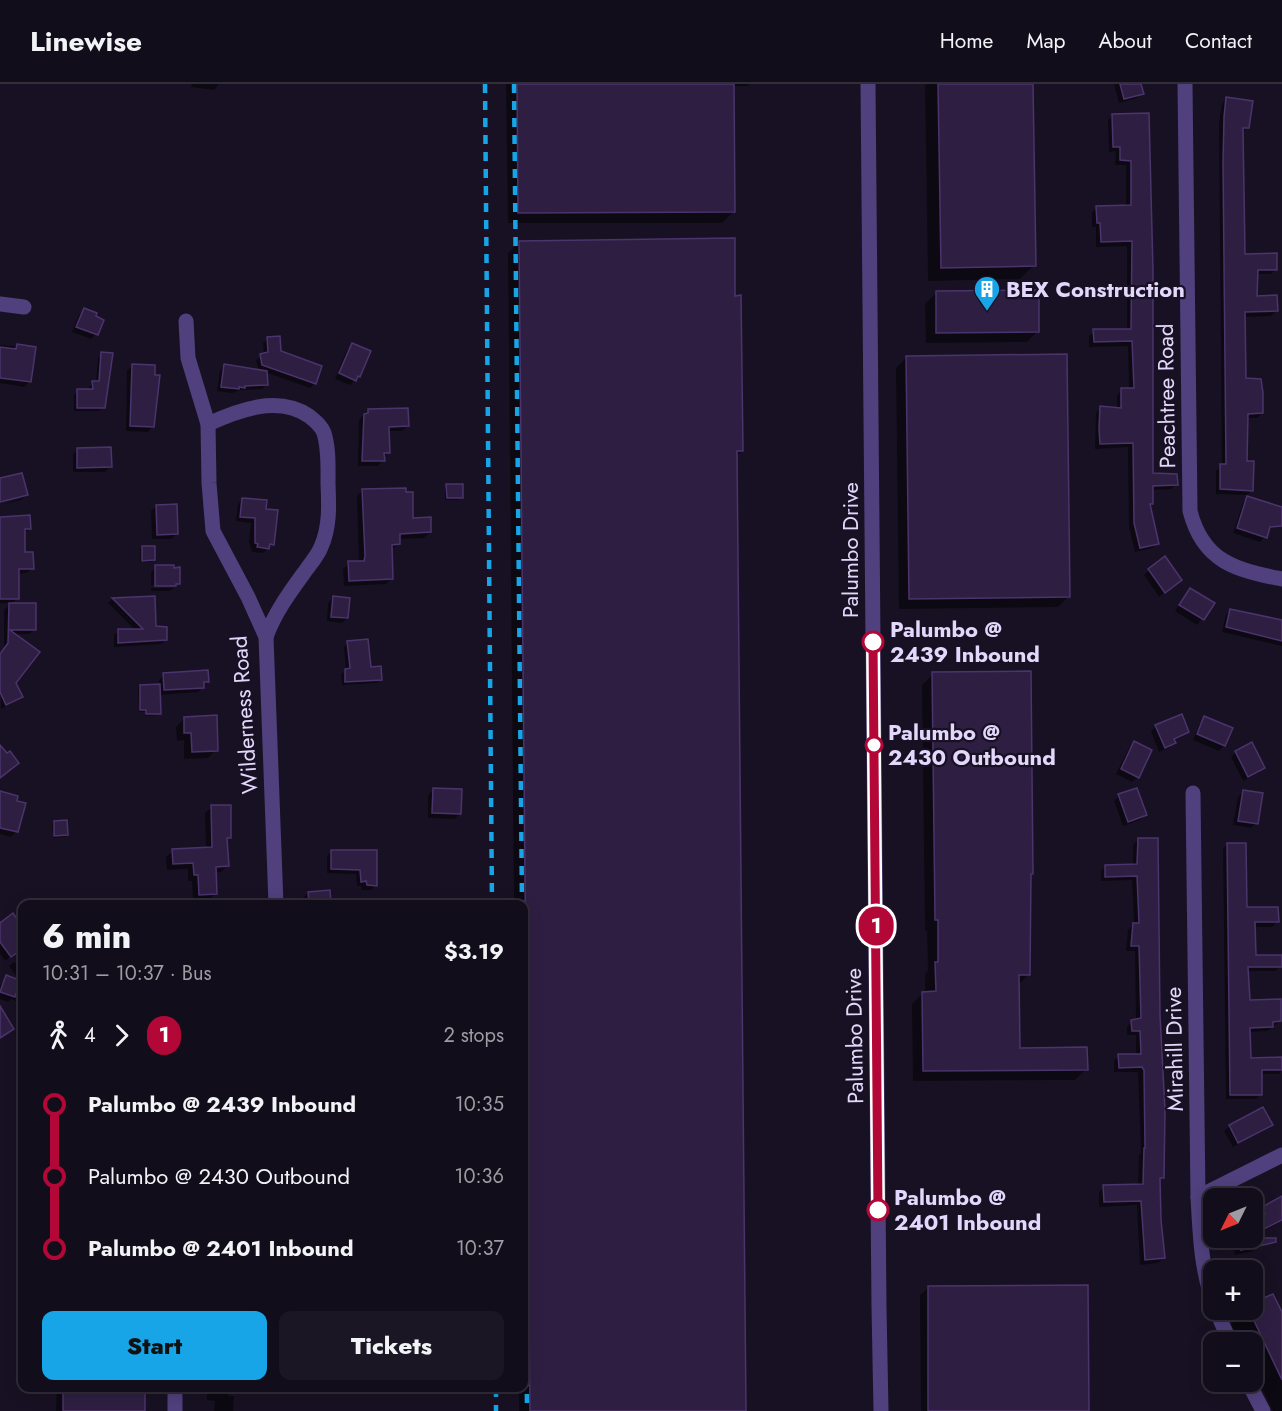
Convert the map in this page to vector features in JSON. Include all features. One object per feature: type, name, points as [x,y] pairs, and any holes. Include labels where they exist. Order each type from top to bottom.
[{"type":"street","name":"Palumbo Drive","points":[[868,84],[878,1296],[881,1411]]},
{"type":"street","name":"Peachtree Road","points":[[1185,84],[1190,511],[1199,537],[1220,560],[1250,573],[1282,579]]},
{"type":"street","points":[[0,304],[24,307]]},
{"type":"street","name":"Wilderness Road","points":[[186,321],[188,358],[208,424],[213,531],[266,637],[276,900]]},
{"type":"street","points":[[208,424],[237,412],[276,405],[305,414],[317,422],[324,433],[328,465],[329,516],[326,532],[321,548],[280,605],[266,637]]},
{"type":"street","name":"Mirahill Drive","points":[[1193,793],[1198,1197],[1203,1262]]},
{"type":"street","points":[[1198,1197],[1282,1155]]},
{"type":"street","points":[[174,1392],[174,1411]]},
{"type":"street","points":[[1253,1392],[1263,1411]]},
{"type":"building","points":[[517,84],[734,84],[735,212],[518,213]]},
{"type":"building","points":[[938,84],[1033,84],[1036,266],[941,268]]},
{"type":"building","points":[[1120,84],[1141,84],[1144,94],[1124,99]]},
{"type":"building","points":[[1226,97],[1253,101],[1249,128],[1243,128],[1245,254],[1277,253],[1277,270],[1258,270],[1257,296],[1277,295],[1278,311],[1245,312],[1246,378],[1261,379],[1263,393],[1263,413],[1248,414],[1247,461],[1254,461],[1253,491],[1220,489],[1220,464],[1226,464],[1223,163]]},
{"type":"building","points":[[1149,113],[1153,271],[1153,473],[1177,474],[1178,485],[1153,486],[1153,504],[1150,504],[1159,544],[1140,548],[1134,523],[1133,443],[1100,444],[1099,429],[1100,406],[1121,408],[1121,388],[1134,388],[1132,341],[1094,342],[1093,329],[1131,329],[1132,241],[1101,242],[1096,206],[1131,205],[1131,161],[1120,160],[1120,147],[1113,147],[1112,114]]},
{"type":"building","points":[[735,238],[735,296],[741,295],[743,451],[737,451],[746,1411],[530,1411],[528,900],[525,900],[519,241]]},
{"type":"building","name":"BEX Construction","points":[[1039,290],[1039,332],[936,333],[936,291]]},
{"type":"building","points":[[84,308],[97,313],[96,316],[104,320],[98,335],[76,327]]},
{"type":"building","points":[[280,336],[281,351],[322,366],[316,384],[262,365],[260,354],[268,352],[267,337]]},
{"type":"building","points":[[352,343],[371,351],[356,381],[339,373]]},
{"type":"building","points":[[17,344],[36,347],[31,382],[0,378],[0,347],[16,349]]},
{"type":"building","points":[[101,352],[113,353],[105,408],[77,408],[77,389],[93,389],[92,381],[99,381]]},
{"type":"building","points":[[1067,354],[1070,597],[909,599],[906,356]]},
{"type":"building","points":[[132,364],[155,365],[155,375],[160,375],[154,427],[130,426]]},
{"type":"building","points":[[224,364],[267,371],[268,385],[245,386],[239,389],[221,387]]},
{"type":"building","points":[[408,408],[409,426],[389,427],[390,453],[384,453],[385,461],[362,461],[364,414],[368,413],[368,409]]},
{"type":"building","points":[[111,447],[112,467],[77,468],[77,448]]},
{"type":"building","points":[[22,473],[28,495],[0,502],[0,478]]},
{"type":"building","points":[[446,484],[463,484],[463,498],[447,498]]},
{"type":"building","points":[[406,488],[406,492],[413,492],[413,518],[431,517],[431,532],[400,534],[400,544],[392,545],[393,579],[349,581],[348,561],[364,561],[365,556],[362,489]]},
{"type":"building","points":[[1247,496],[1282,507],[1282,526],[1270,527],[1267,538],[1237,528]]},
{"type":"building","points":[[242,498],[267,500],[266,509],[278,510],[274,545],[270,544],[269,549],[257,547],[258,544],[255,543],[255,518],[240,517]]},
{"type":"building","points":[[177,504],[178,534],[157,535],[156,505]]},
{"type":"building","points":[[30,515],[31,529],[25,529],[25,552],[33,552],[34,569],[19,569],[19,599],[0,599],[0,517]]},
{"type":"building","points":[[142,546],[155,546],[155,560],[142,561]]},
{"type":"building","points":[[1165,556],[1182,580],[1165,593],[1148,569]]},
{"type":"building","points":[[155,565],[180,567],[180,584],[155,586]]},
{"type":"building","points":[[1190,588],[1215,603],[1204,620],[1179,605]]},
{"type":"building","points":[[155,596],[156,626],[167,627],[167,640],[118,643],[118,629],[143,629],[112,598]]},
{"type":"building","points":[[333,596],[350,598],[348,618],[331,617]]},
{"type":"building","points":[[9,603],[36,603],[36,630],[10,630],[40,652],[16,683],[23,697],[6,705],[0,692],[0,654],[8,643]]},
{"type":"building","points":[[1230,609],[1282,620],[1282,641],[1226,627]]},
{"type":"building","points":[[368,639],[371,667],[381,666],[382,680],[345,682],[345,669],[350,668],[347,641]]},
{"type":"building","points":[[208,670],[209,682],[204,682],[204,688],[164,690],[163,673]]},
{"type":"building","points":[[1031,671],[1033,874],[1031,874],[1030,975],[1019,975],[1020,1048],[1087,1047],[1088,1070],[923,1071],[922,992],[936,991],[935,962],[938,962],[938,920],[935,920],[932,672]]},
{"type":"building","points":[[160,684],[161,714],[146,714],[146,710],[140,710],[140,685]]},
{"type":"building","points":[[1182,714],[1189,732],[1174,739],[1176,743],[1165,748],[1155,725]]},
{"type":"building","points":[[217,715],[218,751],[192,752],[191,733],[184,733],[184,717]]},
{"type":"building","points":[[1204,716],[1233,728],[1225,746],[1197,734]]},
{"type":"building","points":[[1134,741],[1152,750],[1139,778],[1121,769]]},
{"type":"building","points":[[1252,742],[1265,768],[1248,777],[1235,751]]},
{"type":"building","points":[[0,745],[7,753],[10,751],[19,763],[0,778]]},
{"type":"building","points":[[433,788],[462,789],[461,814],[432,813]]},
{"type":"building","points":[[1137,788],[1147,815],[1128,822],[1118,794]]},
{"type":"building","points":[[1243,790],[1263,793],[1258,824],[1238,821]]},
{"type":"building","points":[[0,791],[18,796],[17,801],[26,803],[18,832],[0,828]]},
{"type":"building","points":[[211,805],[231,805],[231,838],[227,838],[229,866],[216,867],[217,894],[199,895],[198,875],[194,875],[193,863],[173,864],[172,849],[212,847]]},
{"type":"building","points":[[67,820],[68,835],[54,836],[54,821]]},
{"type":"building","points":[[1138,838],[1158,838],[1160,1015],[1165,1110],[1164,1178],[1160,1178],[1165,1258],[1145,1260],[1141,1201],[1104,1202],[1103,1185],[1143,1184],[1144,1070],[1142,1067],[1119,1068],[1118,1054],[1141,1054],[1140,1031],[1132,1031],[1131,1020],[1141,1018],[1139,946],[1131,946],[1133,923],[1139,923],[1137,876],[1105,877],[1105,865],[1137,864]]},
{"type":"building","points":[[1227,843],[1246,843],[1247,907],[1278,907],[1279,922],[1255,922],[1256,955],[1282,955],[1282,967],[1248,967],[1250,1000],[1281,999],[1281,1021],[1273,1022],[1273,1027],[1250,1028],[1251,1058],[1282,1057],[1282,1070],[1262,1070],[1262,1095],[1230,1095]]},
{"type":"building","points":[[331,850],[377,850],[377,886],[367,885],[366,881],[361,882],[360,870],[331,869]]},
{"type":"building","points":[[330,890],[331,900],[309,900],[308,892]]},
{"type":"building","points":[[13,913],[18,920],[18,952],[11,957],[0,942],[0,923]]},
{"type":"building","points":[[6,975],[18,980],[18,995],[15,997],[0,992]]},
{"type":"building","points":[[0,1006],[14,1029],[0,1038]]},
{"type":"building","points":[[1263,1107],[1273,1125],[1238,1143],[1229,1125]]},
{"type":"building","points":[[1282,1196],[1282,1220],[1263,1230],[1263,1214],[1265,1214],[1263,1206]]},
{"type":"building","points":[[1263,1238],[1276,1238],[1276,1242],[1263,1245]]},
{"type":"building","points":[[1088,1285],[1089,1411],[928,1411],[928,1286]]},
{"type":"building","points":[[1273,1294],[1282,1312],[1282,1380],[1263,1340],[1263,1332],[1259,1332],[1254,1320],[1263,1320],[1263,1298]]},
{"type":"building","points":[[63,1392],[145,1392],[145,1411],[63,1411]]},
{"type":"railway","points":[[485,84],[492,900]]},
{"type":"railway","points":[[514,84],[522,900]]},
{"type":"railway","points":[[496,1392],[496,1411]]},
{"type":"railway","points":[[527,1392],[527,1411]]},
{"type":"bus line","name":"1","points":[[873,642],[878,1210]]},
{"type":"place","name":"BEX Construction","points":[[987,312]]},
{"type":"place","name":"Palumbo @ 2439 Inbound","points":[[873,642]]},
{"type":"place","name":"Palumbo @ 2430 Outbound","points":[[874,745]]},
{"type":"place","name":"Palumbo @ 2401 Inbound","points":[[878,1210]]}]
